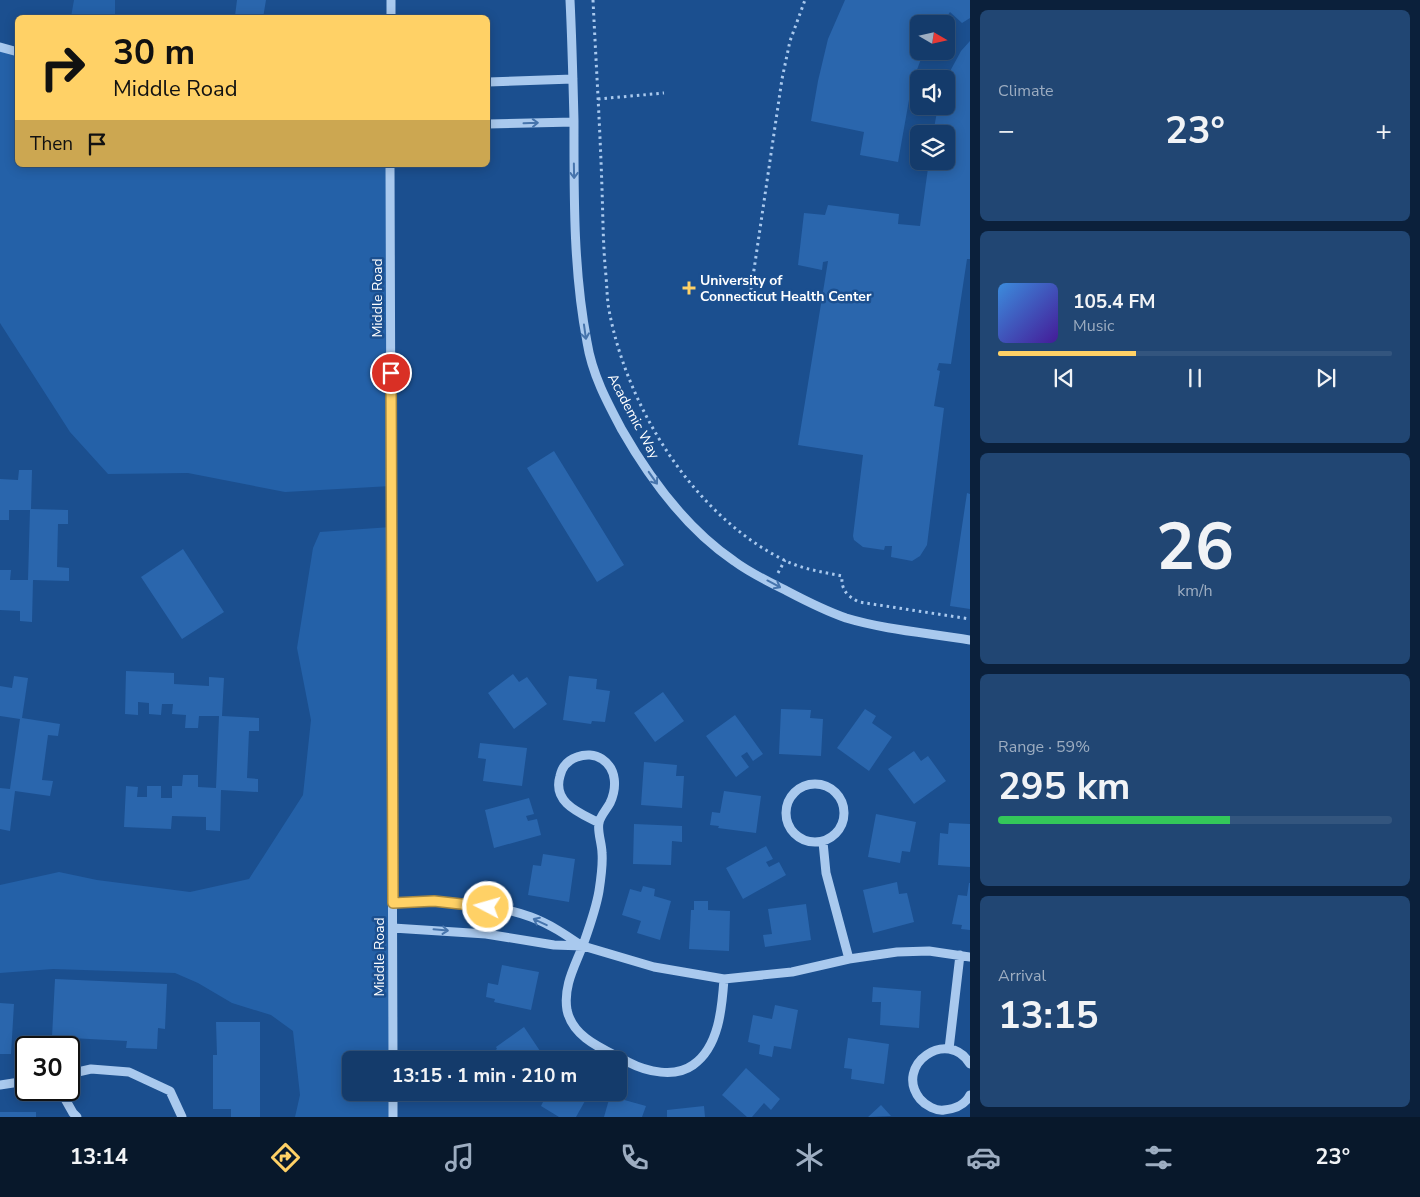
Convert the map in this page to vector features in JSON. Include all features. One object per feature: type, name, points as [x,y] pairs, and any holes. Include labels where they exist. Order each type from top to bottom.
[{"type":"street","points":[[391,0],[391,15]]},
{"type":"street","name":"Academic Way","points":[[570,0],[576,255],[590,358],[604,394],[619,424],[643,463],[668,498],[698,531],[746,569],[803,599],[846,617],[864,622],[970,640]]},
{"type":"street","points":[[0,47],[15,51]]},
{"type":"street","points":[[490,82],[573,80]]},
{"type":"street","points":[[490,124],[574,122]]},
{"type":"street","name":"Middle Road","points":[[390,167],[393,1051]]},
{"type":"street","points":[[599,823],[569,807],[561,796],[559,784],[561,771],[570,761],[584,755],[591,754],[602,759],[613,772],[615,784],[613,796],[599,823],[602,853],[599,893],[583,946],[571,973],[568,986],[567,1010],[571,1022],[577,1031],[597,1046],[634,1065],[659,1072],[680,1072],[697,1063],[712,1042],[717,1030],[723,1000],[724,979]]},
{"type":"street","points":[[817,784],[827,786],[836,792],[843,804],[845,813],[839,830],[833,837],[823,842],[814,843],[798,837],[792,831],[788,822],[786,813],[788,803],[799,788],[817,784]]},
{"type":"street","points":[[823,842],[826,873],[849,959]]},
{"type":"street","points":[[393,903],[434,901],[488,907],[531,917],[557,929],[583,946]]},
{"type":"street","points":[[393,928],[486,934],[554,945],[583,946],[654,967],[724,979],[792,972],[849,959],[897,952],[929,950],[970,957]]},
{"type":"street","points":[[949,1049],[960,955]]},
{"type":"street","points":[[970,1064],[959,1052],[939,1049],[930,1052],[922,1058],[916,1066],[913,1075],[913,1085],[916,1094],[931,1108],[951,1110],[961,1106],[970,1095]]},
{"type":"street","points":[[80,1072],[91,1069],[129,1072],[170,1090],[182,1117]]},
{"type":"street","points":[[0,1085],[15,1083]]},
{"type":"street","points":[[66,1101],[77,1117]]},
{"type":"street","points":[[393,1101],[393,1117]]},
{"type":"path","points":[[593,0],[608,308],[617,347],[633,391],[651,426],[680,469],[703,498],[729,522],[761,547],[785,560],[806,568],[842,576],[843,590],[848,597],[859,602],[970,619]]},
{"type":"path","points":[[750,297],[782,79],[790,41],[804,0]]},
{"type":"path","points":[[598,99],[664,93]]},
{"type":"shaded area","points":[[74,0],[115,0],[115,15],[71,15]]},
{"type":"shaded area","points":[[0,47],[15,51],[15,167],[390,167],[391,486],[285,492],[188,473],[108,474],[70,432],[0,323]]},
{"type":"shaded area","points":[[391,527],[393,1051],[342,1051],[342,1101],[393,1101],[393,1117],[295,1117],[300,1095],[293,1031],[271,1015],[232,1003],[198,983],[175,973],[53,969],[0,973],[0,885],[59,872],[97,880],[190,892],[249,879],[303,795],[311,720],[297,648],[313,548],[320,532]]},
{"type":"building","points":[[237,0],[266,0],[264,15],[235,15]]},
{"type":"building","points":[[845,0],[970,0],[970,18],[962,23],[950,12],[948,15],[910,15],[910,60],[921,60],[917,70],[910,70],[910,94],[898,162],[860,155],[864,132],[811,121],[828,39]]},
{"type":"building","points":[[970,41],[970,259],[967,259],[951,364],[939,363],[937,370],[940,371],[934,406],[944,408],[927,545],[920,556],[912,561],[891,557],[892,546],[885,546],[884,550],[863,547],[854,540],[863,455],[798,445],[828,261],[823,262],[822,270],[798,265],[804,213],[825,215],[828,205],[899,214],[898,224],[920,226],[928,170],[955,170],[955,125],[935,125],[936,115],[955,115],[955,70],[951,70],[961,51]]},
{"type":"building","points":[[554,451],[624,565],[597,582],[527,468]]},
{"type":"building","points":[[19,470],[32,470],[31,509],[68,510],[68,524],[58,524],[57,567],[69,568],[69,581],[33,580],[32,622],[20,621],[20,611],[0,610],[0,570],[11,570],[10,580],[28,580],[30,510],[9,510],[9,520],[0,520],[0,479],[18,480]]},
{"type":"building","points":[[967,493],[970,494],[970,609],[950,606]]},
{"type":"building","points":[[183,549],[224,612],[182,639],[141,577]]},
{"type":"building","points":[[126,671],[174,673],[174,684],[209,686],[209,677],[224,678],[222,716],[259,718],[259,731],[249,731],[247,778],[258,779],[258,792],[221,790],[220,831],[206,830],[206,817],[172,816],[171,829],[124,827],[126,786],[138,787],[137,797],[147,797],[147,786],[161,786],[161,798],[172,798],[172,786],[182,786],[183,775],[198,775],[198,787],[216,788],[219,716],[199,716],[198,728],[185,728],[186,715],[172,714],[173,704],[162,704],[161,715],[149,714],[149,703],[138,702],[138,715],[125,714]]},
{"type":"building","points":[[513,674],[519,682],[527,677],[547,704],[514,729],[488,693]]},
{"type":"building","points":[[14,676],[28,678],[22,718],[60,724],[58,736],[48,735],[42,780],[53,781],[50,796],[15,791],[10,831],[0,829],[0,788],[10,789],[20,719],[0,716],[0,686],[12,688]]},
{"type":"building","points":[[569,676],[597,679],[596,689],[610,691],[605,722],[592,721],[591,724],[563,720]]},
{"type":"building","points":[[663,692],[684,721],[655,742],[634,713]]},
{"type":"building","points":[[781,709],[811,710],[810,718],[823,719],[821,756],[779,754]]},
{"type":"building","points":[[865,709],[876,716],[872,723],[892,737],[869,771],[837,748]]},
{"type":"building","points":[[735,715],[763,754],[753,761],[747,752],[741,756],[749,767],[736,777],[706,736]]},
{"type":"building","points":[[480,743],[527,748],[522,786],[483,781],[486,759],[478,758]]},
{"type":"building","points":[[914,751],[921,761],[928,756],[946,781],[914,804],[888,769]]},
{"type":"building","points":[[644,762],[677,765],[676,776],[684,776],[682,808],[641,805]]},
{"type":"building","points":[[724,791],[761,796],[756,833],[718,828],[719,826],[710,825],[712,812],[720,813]]},
{"type":"building","points":[[529,798],[534,814],[526,816],[528,821],[537,819],[541,835],[494,848],[485,810]]},
{"type":"building","points":[[876,814],[916,822],[910,852],[902,851],[900,863],[868,857]]},
{"type":"building","points":[[949,823],[970,824],[970,867],[938,865],[940,833],[948,834]]},
{"type":"building","points":[[634,824],[682,826],[682,842],[672,841],[671,865],[633,864]]},
{"type":"building","points":[[766,846],[773,859],[766,862],[769,867],[779,862],[786,875],[743,899],[726,868]]},
{"type":"building","points":[[543,854],[575,859],[569,902],[528,895],[533,865],[541,866]]},
{"type":"building","points":[[897,882],[899,894],[907,893],[914,922],[873,933],[863,890]]},
{"type":"building","points":[[969,883],[970,930],[961,929],[962,925],[952,924],[958,895],[967,896]]},
{"type":"building","points":[[643,886],[655,889],[654,896],[671,901],[660,940],[637,933],[641,921],[622,915],[630,889],[641,892]]},
{"type":"building","points":[[694,901],[708,901],[708,910],[730,911],[729,951],[689,949],[691,910],[694,910]]},
{"type":"building","points":[[806,904],[811,940],[765,947],[763,935],[772,934],[768,909]]},
{"type":"building","points":[[502,965],[539,972],[531,1010],[494,1002],[495,999],[486,997],[488,983],[498,985]]},
{"type":"building","points":[[55,979],[167,984],[165,1029],[158,1028],[157,1049],[126,1048],[127,1041],[80,1038],[80,1036],[52,1036]]},
{"type":"building","points":[[873,987],[921,991],[919,1028],[880,1025],[881,1002],[872,1002]]},
{"type":"building","points":[[0,1003],[14,1004],[11,1054],[0,1054]]},
{"type":"building","points":[[775,1005],[798,1010],[791,1049],[774,1046],[772,1057],[759,1054],[760,1045],[748,1042],[753,1015],[772,1019]]},
{"type":"building","points":[[216,1022],[260,1022],[260,1117],[231,1117],[231,1109],[213,1109],[213,1055],[217,1055]]},
{"type":"building","points":[[524,1027],[540,1051],[494,1051],[497,1049],[496,1047]]},
{"type":"building","points":[[848,1038],[889,1044],[884,1084],[851,1079],[852,1069],[844,1068]]},
{"type":"building","points":[[746,1068],[780,1099],[771,1110],[764,1103],[752,1117],[747,1117],[722,1095]]},
{"type":"building","points":[[544,1101],[585,1101],[576,1117],[559,1117],[541,1106]]},
{"type":"building","points":[[609,1101],[627,1101],[646,1106],[642,1117],[604,1117]]},
{"type":"building","points":[[881,1105],[891,1116],[868,1117]]},
{"type":"building","points":[[704,1106],[705,1117],[667,1117],[667,1110]]},
{"type":"building","points":[[0,1112],[36,1112],[36,1117],[0,1117]]},
{"type":"place","name":"University of Connecticut Health Center","points":[[689,288]]},
{"type":"route","points":[[391,373],[393,903],[434,901],[488,907]]}]
